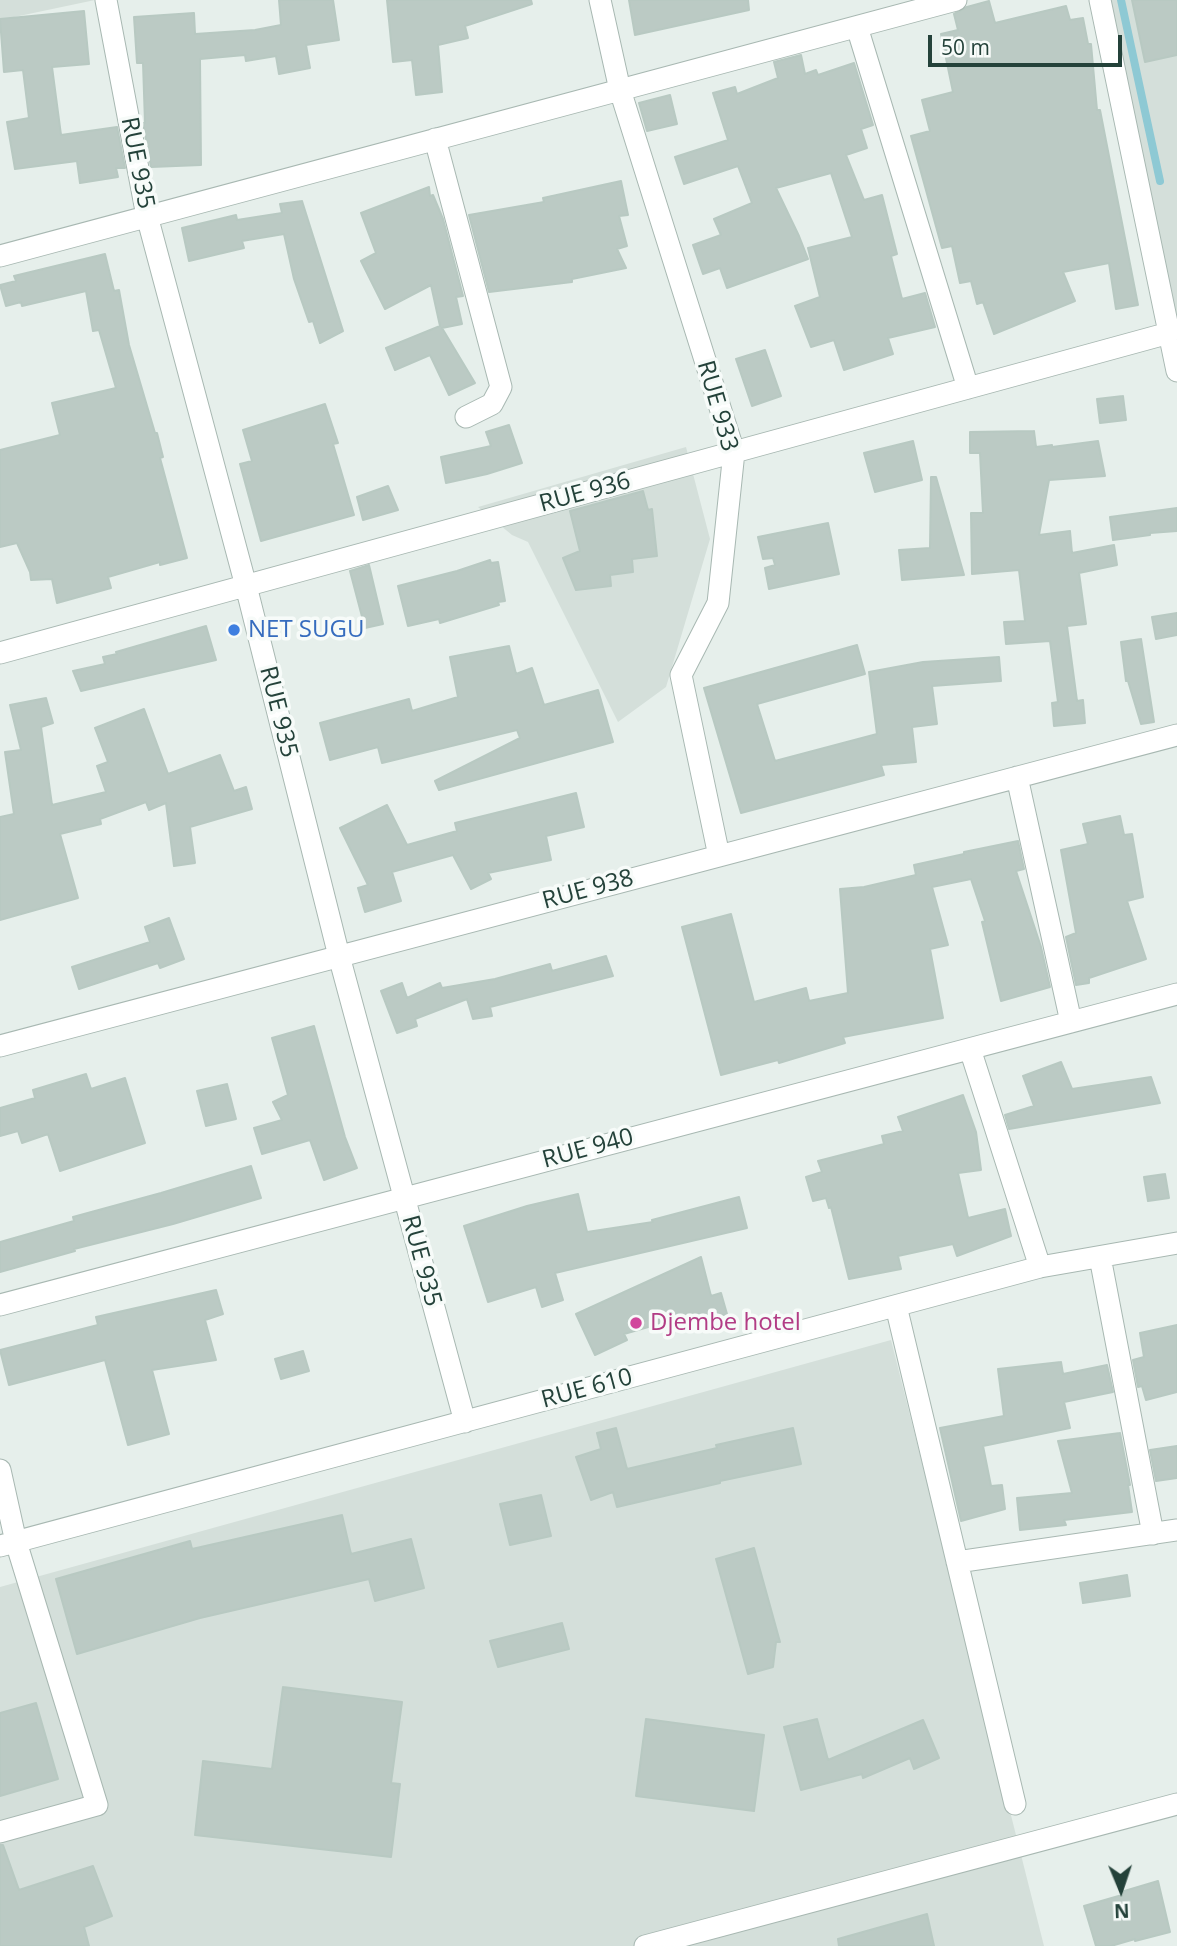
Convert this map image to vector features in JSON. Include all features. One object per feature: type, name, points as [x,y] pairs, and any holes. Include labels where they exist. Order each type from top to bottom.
[{"type":"street","name":"RUE 935","points":[[106,0],[147,216],[464,1422]]},
{"type":"street","name":"RUE 933","points":[[600,0],[620,90],[734,452],[718,603],[681,675],[719,856]]},
{"type":"street","points":[[0,256],[956,0]]},
{"type":"street","points":[[1100,0],[1177,371]]},
{"type":"street","points":[[857,27],[968,388]]},
{"type":"street","points":[[435,139],[501,387],[492,404],[466,417]]},
{"type":"street","name":"RUE 936","points":[[0,653],[1169,333]]},
{"type":"street","name":"RUE 938","points":[[0,1046],[1177,735]]},
{"type":"street","points":[[1017,777],[1071,1022]]},
{"type":"street","name":"RUE 940","points":[[0,1305],[1177,994]]},
{"type":"street","points":[[970,1049],[1040,1267]]},
{"type":"street","name":"RUE 610","points":[[8,1544],[1040,1267],[1177,1243]]},
{"type":"street","points":[[1100,1257],[1153,1534]]},
{"type":"street","points":[[896,1306],[1015,1804]]},
{"type":"street","points":[[0,1470],[8,1544],[97,1805],[0,1832]]},
{"type":"street","points":[[957,1562],[1177,1530]]},
{"type":"street","points":[[645,1946],[1177,1804]]},
{"type":"shaded area","points":[[0,0],[95,0],[0,20]]},
{"type":"shaded area","points":[[1108,0],[1177,0],[1177,323]]},
{"type":"shaded area","points":[[686,447],[710,539],[666,687],[618,722],[528,542],[512,535],[478,507]]},
{"type":"shaded area","points":[[891,1340],[1044,1946],[0,1946],[0,1587]]},
{"type":"building","points":[[279,0],[333,0],[339,40],[306,45],[310,68],[279,74],[276,56],[246,61],[245,55],[200,59],[201,165],[151,167],[143,123],[143,63],[137,63],[134,17],[194,13],[195,34],[255,30],[281,25]]},
{"type":"building","points":[[387,0],[531,0],[532,4],[465,26],[468,38],[438,45],[442,92],[416,95],[412,60],[393,62]]},
{"type":"building","points":[[629,0],[748,0],[749,10],[635,35]]},
{"type":"building","points":[[1132,0],[1177,0],[1177,55],[1145,62]]},
{"type":"building","points":[[989,1],[995,23],[1066,6],[1070,20],[1083,18],[1088,44],[1091,44],[1097,110],[1100,110],[1138,305],[1116,309],[1109,263],[1063,272],[1075,301],[994,334],[983,302],[977,304],[971,281],[960,283],[952,246],[942,248],[911,136],[930,131],[922,100],[953,92],[941,34],[958,30],[954,14]]},
{"type":"building","points":[[84,11],[89,64],[52,67],[61,135],[117,127],[125,168],[116,168],[118,177],[80,183],[77,161],[15,169],[7,122],[29,118],[23,70],[4,72],[0,19]]},
{"type":"building","points":[[801,55],[805,74],[816,70],[818,75],[854,63],[873,125],[861,129],[867,148],[846,155],[864,200],[882,195],[897,254],[891,256],[902,299],[925,293],[935,327],[888,338],[893,354],[844,370],[834,340],[811,347],[795,306],[820,297],[808,248],[852,237],[831,173],[776,188],[808,259],[727,288],[720,268],[703,274],[693,245],[721,235],[714,219],[752,203],[738,166],[684,184],[675,157],[728,140],[713,93],[735,87],[737,94],[778,78],[774,62]]},
{"type":"building","points":[[670,95],[677,124],[647,131],[639,103]]},
{"type":"building","points":[[621,181],[628,215],[619,216],[627,246],[617,249],[626,268],[572,279],[572,282],[489,292],[469,215],[544,202],[543,198]]},
{"type":"building","points":[[429,187],[430,196],[433,195],[443,219],[463,296],[456,297],[462,324],[442,328],[475,383],[449,395],[430,355],[395,370],[386,348],[440,326],[431,285],[385,309],[361,261],[376,253],[361,213]]},
{"type":"building","points":[[302,201],[343,331],[320,343],[313,321],[309,322],[294,279],[284,234],[242,241],[244,248],[189,261],[182,228],[236,215],[237,220],[282,213],[280,204]]},
{"type":"building","points":[[105,254],[114,291],[119,290],[129,345],[157,433],[163,457],[160,458],[187,558],[160,565],[160,562],[108,577],[111,588],[57,603],[52,579],[31,580],[17,543],[0,547],[0,450],[60,435],[52,403],[116,388],[99,330],[93,331],[86,291],[22,306],[21,302],[6,306],[0,285],[16,281],[14,276]]},
{"type":"building","points":[[765,350],[781,396],[752,406],[736,359]]},
{"type":"building","points":[[1123,396],[1126,420],[1100,423],[1097,399]]},
{"type":"building","points":[[325,404],[338,443],[333,444],[354,515],[261,541],[240,464],[252,461],[243,430]]},
{"type":"building","points":[[509,425],[522,463],[446,483],[441,457],[491,446],[486,432]]},
{"type":"building","points":[[1034,431],[1036,447],[1098,441],[1105,476],[1049,480],[1039,535],[1070,531],[1072,553],[1114,545],[1117,565],[1079,573],[1086,624],[1067,626],[1077,701],[1083,700],[1085,723],[1054,726],[1052,703],[1058,702],[1050,641],[1006,644],[1004,622],[1025,621],[1019,570],[972,574],[971,513],[983,513],[980,453],[970,453],[970,432]]},
{"type":"building","points":[[913,441],[922,480],[875,492],[864,453]]},
{"type":"building","points":[[931,477],[936,477],[964,575],[902,580],[899,550],[930,548]]},
{"type":"building","points":[[388,486],[398,510],[363,520],[357,497]]},
{"type":"building","points":[[643,491],[648,510],[652,509],[657,556],[632,559],[633,572],[610,575],[611,586],[576,590],[563,558],[580,551],[570,511]]},
{"type":"building","points":[[1177,508],[1177,531],[1113,540],[1110,517]]},
{"type":"building","points":[[828,523],[839,574],[769,589],[765,568],[775,565],[773,558],[763,559],[758,537]]},
{"type":"building","points":[[490,560],[491,563],[498,562],[505,601],[440,623],[439,619],[408,626],[398,586]]},
{"type":"building","points":[[369,565],[383,624],[365,628],[350,571]]},
{"type":"building","points":[[1177,613],[1177,635],[1156,639],[1152,617]]},
{"type":"building","points":[[206,626],[216,660],[81,691],[73,671],[105,664],[103,657],[117,654],[116,652]]},
{"type":"building","points":[[1141,639],[1154,722],[1141,724],[1126,681],[1121,642]]},
{"type":"building","points":[[857,645],[865,674],[757,704],[775,761],[877,734],[869,672],[923,662],[999,657],[1001,681],[932,686],[937,724],[912,727],[916,762],[881,765],[884,775],[741,813],[704,688]]},
{"type":"building","points":[[509,646],[516,674],[532,668],[544,705],[598,690],[613,742],[439,790],[435,781],[520,738],[517,730],[382,763],[378,747],[330,760],[320,723],[409,699],[412,711],[458,697],[450,657]]},
{"type":"building","points":[[46,698],[53,723],[41,727],[52,805],[106,792],[97,766],[108,762],[95,728],[144,709],[168,774],[220,755],[234,791],[246,787],[252,809],[190,827],[195,863],[174,866],[166,803],[149,810],[146,802],[100,819],[101,824],[60,834],[78,898],[0,920],[0,817],[14,814],[5,752],[21,750],[10,705]]},
{"type":"building","points":[[576,793],[584,827],[546,836],[551,860],[488,873],[491,879],[471,889],[453,855],[392,872],[401,901],[365,912],[358,888],[368,885],[340,828],[387,805],[407,845],[457,831],[455,823]]},
{"type":"building","points":[[1120,816],[1124,835],[1132,834],[1143,897],[1127,901],[1146,959],[1089,978],[1089,983],[1076,985],[1066,937],[1076,933],[1061,850],[1088,844],[1083,824]]},
{"type":"building","points":[[1018,841],[1024,869],[1016,871],[1041,947],[1050,987],[1001,1001],[982,922],[985,921],[971,879],[932,887],[948,945],[930,949],[943,1018],[843,1037],[845,1043],[779,1063],[778,1060],[721,1075],[682,927],[731,914],[754,1002],[806,988],[809,1001],[848,993],[840,889],[864,887],[916,875],[914,865]]},
{"type":"building","points":[[169,918],[184,959],[160,968],[158,963],[79,989],[72,967],[150,942],[145,927]]},
{"type":"building","points":[[606,956],[613,976],[490,1007],[492,1016],[473,1019],[467,999],[415,1019],[417,1026],[397,1033],[381,991],[402,983],[407,998],[440,983],[442,988],[495,979],[550,964],[552,971]]},
{"type":"building","points":[[314,1026],[345,1137],[357,1168],[324,1180],[310,1140],[262,1154],[254,1128],[282,1120],[273,1102],[288,1095],[272,1038]]},
{"type":"building","points":[[1061,1062],[1072,1089],[1151,1077],[1160,1103],[1009,1129],[1005,1115],[1034,1106],[1023,1076]]},
{"type":"building","points":[[86,1074],[91,1089],[125,1078],[145,1143],[60,1171],[48,1134],[22,1143],[18,1131],[0,1136],[0,1108],[35,1098],[33,1090]]},
{"type":"building","points":[[227,1084],[236,1119],[206,1126],[197,1091]]},
{"type":"building","points":[[963,1095],[976,1132],[981,1170],[958,1173],[968,1218],[1005,1209],[1011,1236],[957,1256],[953,1244],[898,1256],[901,1269],[849,1279],[831,1207],[829,1208],[826,1198],[813,1201],[806,1177],[822,1172],[818,1161],[884,1144],[882,1136],[903,1131],[898,1117]]},
{"type":"building","points":[[251,1166],[261,1198],[0,1272],[0,1242],[74,1221],[73,1217]]},
{"type":"building","points":[[1165,1174],[1169,1198],[1148,1201],[1144,1177]]},
{"type":"building","points":[[578,1194],[587,1232],[653,1222],[652,1220],[739,1197],[747,1228],[555,1273],[563,1300],[542,1307],[536,1287],[488,1302],[464,1226],[527,1206]]},
{"type":"building","points":[[701,1257],[711,1296],[721,1293],[727,1314],[679,1328],[676,1319],[624,1334],[627,1340],[595,1355],[576,1314]]},
{"type":"building","points":[[216,1290],[223,1314],[205,1320],[216,1360],[152,1370],[169,1434],[128,1445],[105,1360],[9,1385],[0,1350],[98,1325],[96,1317]]},
{"type":"building","points":[[1177,1325],[1177,1392],[1146,1400],[1142,1386],[1138,1387],[1133,1360],[1144,1357],[1140,1333]]},
{"type":"building","points":[[303,1351],[309,1371],[281,1379],[275,1359]]},
{"type":"building","points":[[1061,1362],[1063,1374],[1107,1365],[1113,1392],[1064,1402],[1070,1428],[983,1446],[991,1486],[1002,1485],[1005,1509],[961,1521],[940,1428],[1004,1416],[998,1369]]},
{"type":"building","points":[[616,1428],[627,1469],[793,1428],[801,1464],[617,1507],[613,1492],[591,1500],[576,1457],[601,1449],[597,1433]]},
{"type":"building","points":[[1120,1433],[1132,1512],[1064,1520],[1066,1525],[1020,1530],[1017,1498],[1072,1493],[1058,1441]]},
{"type":"building","points":[[1177,1446],[1177,1478],[1156,1481],[1150,1450]]},
{"type":"building","points":[[541,1495],[551,1536],[510,1545],[500,1504]]},
{"type":"building","points":[[342,1515],[351,1554],[411,1539],[424,1588],[375,1601],[369,1579],[200,1618],[77,1654],[56,1579],[190,1541],[192,1549]]},
{"type":"building","points":[[754,1548],[780,1642],[776,1642],[773,1667],[748,1674],[716,1559]]},
{"type":"building","points":[[1127,1575],[1130,1596],[1083,1603],[1080,1583]]},
{"type":"building","points":[[562,1623],[569,1649],[498,1667],[490,1641]]},
{"type":"building","points":[[283,1687],[402,1702],[391,1783],[400,1784],[391,1857],[195,1835],[203,1761],[272,1769]]},
{"type":"building","points":[[36,1703],[58,1779],[0,1796],[0,1713]]},
{"type":"building","points":[[646,1719],[764,1735],[754,1811],[636,1796]]},
{"type":"building","points":[[817,1719],[828,1760],[923,1720],[939,1758],[914,1769],[910,1758],[863,1778],[862,1774],[801,1790],[784,1727]]},
{"type":"building","points":[[0,1845],[3,1845],[19,1890],[93,1866],[112,1916],[84,1927],[89,1946],[0,1946]]},
{"type":"building","points":[[1158,1881],[1170,1932],[1111,1946],[1096,1946],[1084,1906]]},
{"type":"building","points":[[927,1914],[934,1946],[839,1946],[838,1939]]},
{"type":"waterway","points":[[1121,0],[1160,181]]},
{"type":"place","name":"NET SUGU","points":[[234,630]]},
{"type":"place","name":"Djembe hotel","points":[[636,1323]]}]
